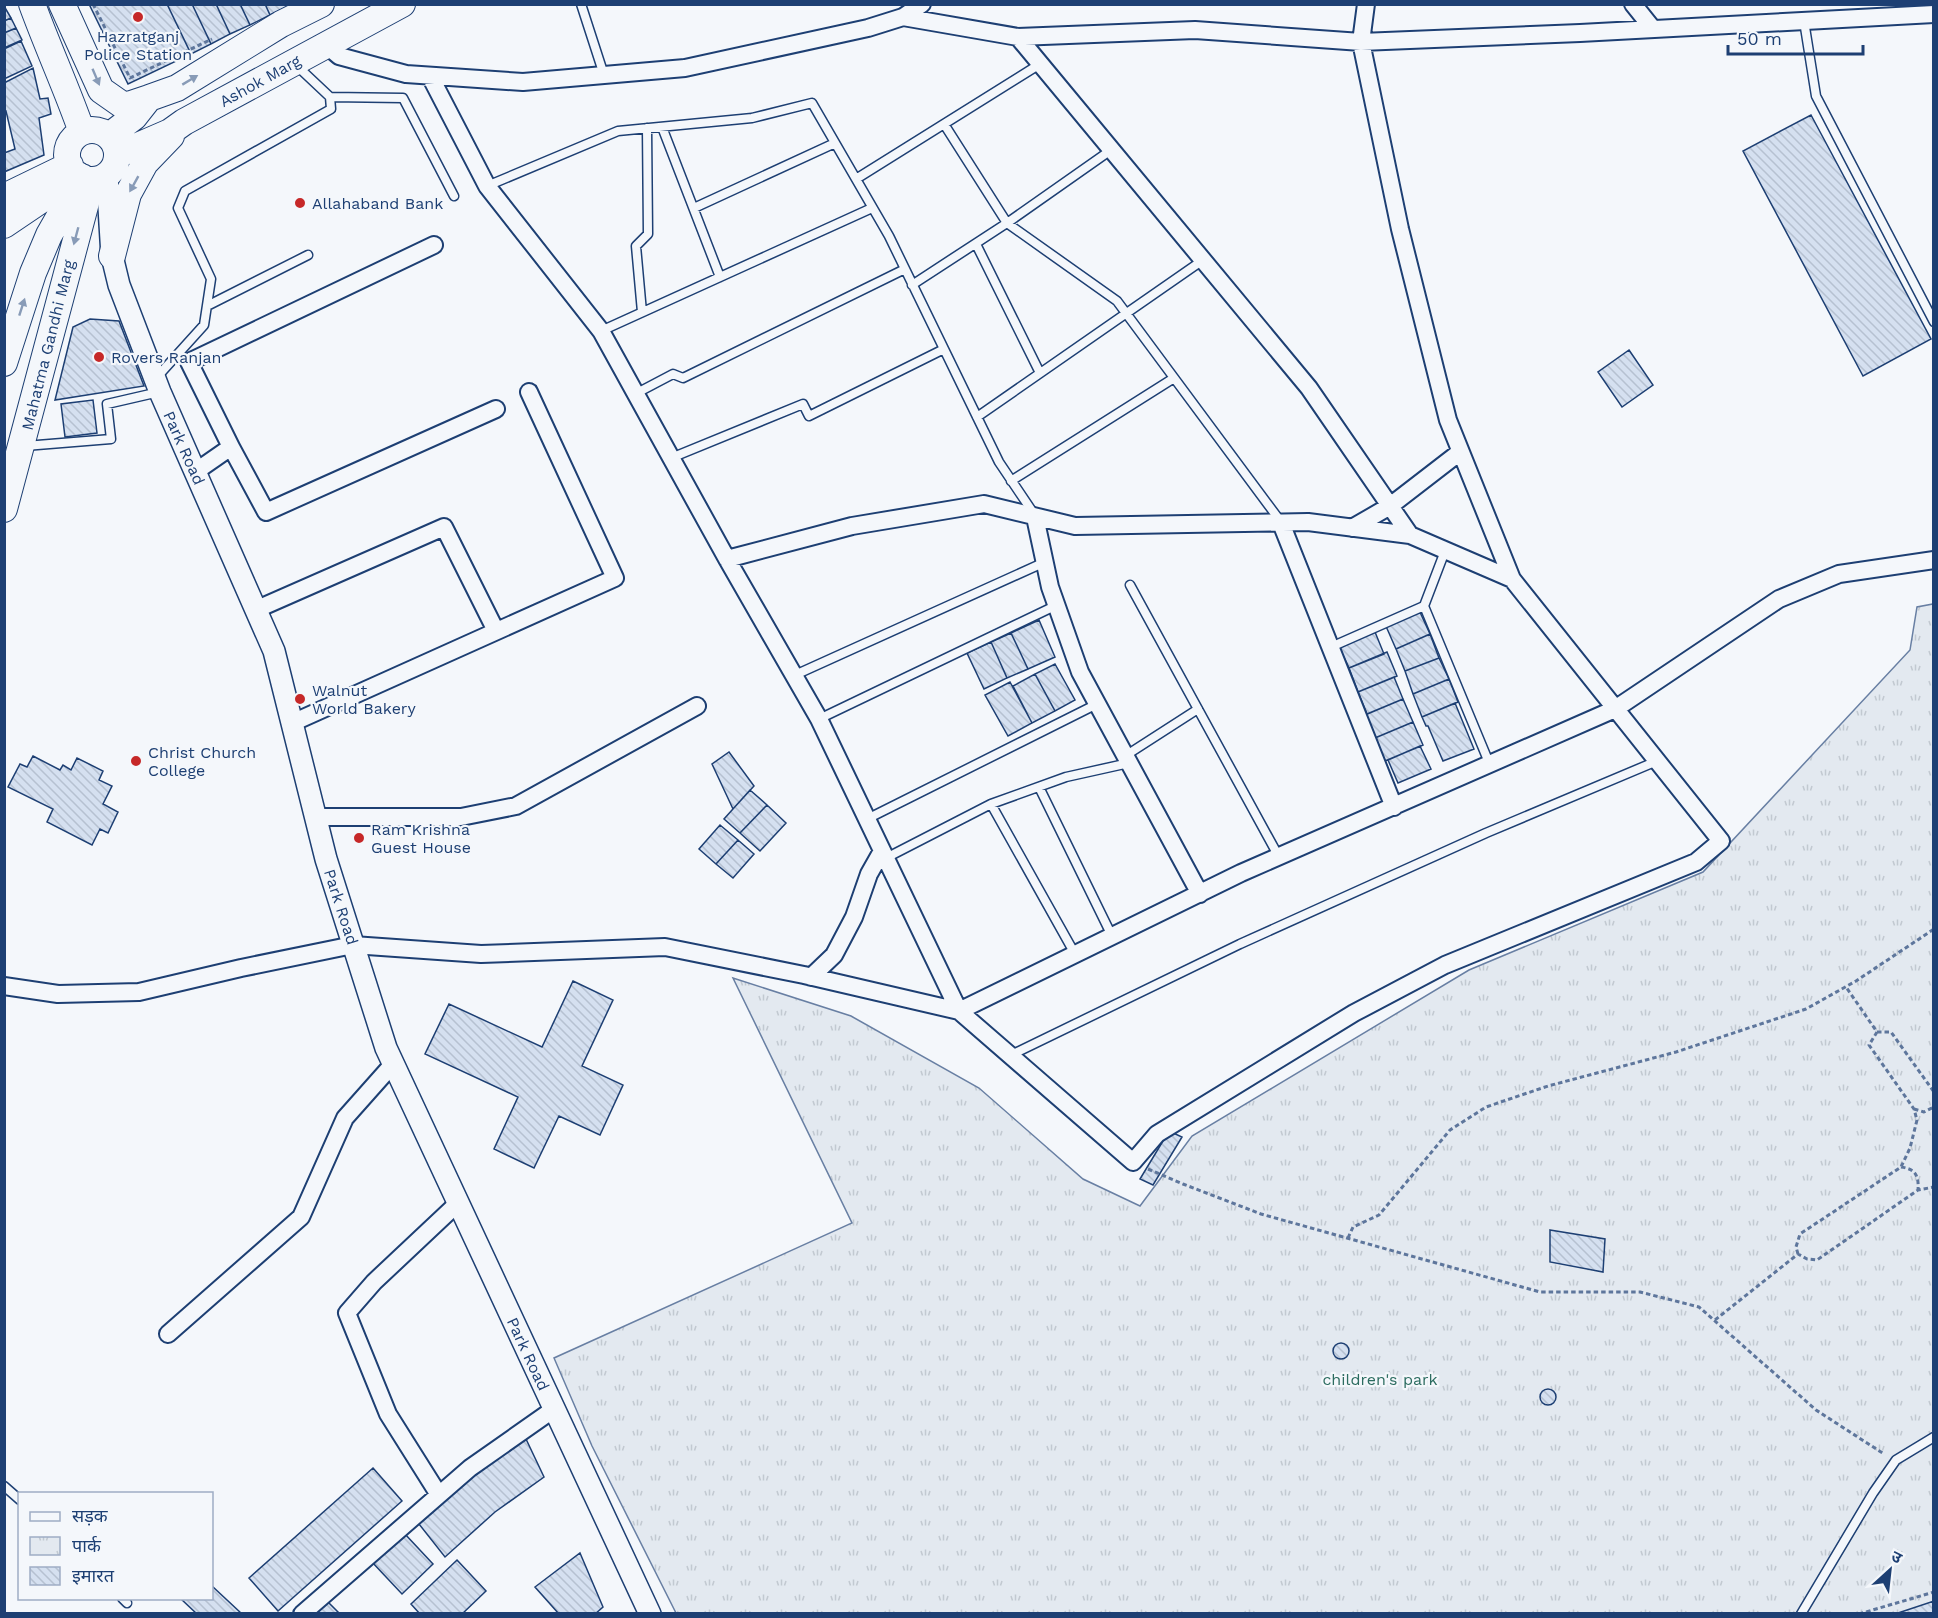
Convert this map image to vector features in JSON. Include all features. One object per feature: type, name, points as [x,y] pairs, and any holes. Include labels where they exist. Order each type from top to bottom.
[{"type":"main road","points":[[32,4],[82,132]]},
{"type":"main road","points":[[62,4],[101,90],[121,104],[129,105],[149,98]]},
{"type":"main road","name":"Ashok Marg","points":[[4,225],[93,166],[149,98],[177,88],[281,24],[321,4]]},
{"type":"main road","name":"Ashok Marg","points":[[4,197],[93,166],[170,132],[402,4]]},
{"type":"main road","points":[[112,255],[128,194],[145,163],[184,123]]},
{"type":"main road","points":[[94,130],[93,166],[68,153],[75,137],[82,132],[94,130]]},
{"type":"main road","name":"Mahatma Gandhi Marg","points":[[4,363],[33,273],[49,235],[93,166]]},
{"type":"main road","name":"Mahatma Gandhi Marg","points":[[4,509],[93,166]]},
{"type":"street","points":[[326,45],[339,56],[406,74],[523,82],[685,68],[868,28],[903,17],[922,4]]},
{"type":"street","points":[[430,76],[488,186],[601,331],[670,458],[819,719],[959,1011],[1132,1162],[1156,1134],[1354,1013],[1445,965],[1695,862],[1721,841],[1512,579],[1448,420],[1400,229],[1361,42],[1366,4]]},
{"type":"street","points":[[1633,4],[1653,29]]},
{"type":"street","points":[[903,17],[1018,37],[1195,30],[1361,42],[1934,14]]},
{"type":"street","points":[[1018,37],[1309,388],[1410,535]]},
{"type":"street","name":"Park Road","points":[[93,166],[119,285],[157,386],[274,651],[326,859],[386,1048],[650,1614]]},
{"type":"street","points":[[434,245],[189,362],[266,512],[496,410]]},
{"type":"street","points":[[292,723],[615,579],[529,392]]},
{"type":"street","points":[[195,472],[231,447]]},
{"type":"street","points":[[1352,528],[1390,506],[1460,452]]},
{"type":"street","points":[[727,559],[852,526],[984,504],[1075,526],[1308,522],[1410,535],[1512,579]]},
{"type":"street","points":[[1035,517],[1050,587],[1080,672],[1200,894]]},
{"type":"street","points":[[1281,523],[1394,807]]},
{"type":"street","points":[[255,610],[444,527],[496,631]]},
{"type":"street","points":[[4,986],[58,994],[139,992],[353,945],[481,954],[665,947],[959,1011],[1279,857],[1615,710],[1779,599],[1839,574],[1934,560]]},
{"type":"street","points":[[316,817],[461,817],[516,806],[697,706]]},
{"type":"street","points":[[811,977],[834,955],[854,917],[869,874],[884,855]]},
{"type":"street","points":[[168,1334],[301,1217],[345,1119],[393,1064]]},
{"type":"street","points":[[439,1495],[388,1414],[347,1313],[374,1282],[458,1203]]},
{"type":"street","points":[[302,1614],[470,1468],[554,1408]]},
{"type":"lane","points":[[581,4],[604,75]]},
{"type":"lane","points":[[1804,21],[1816,96],[1934,322]]},
{"type":"lane","points":[[22,446],[111,439],[106,404],[157,386],[204,325],[211,279],[178,208],[185,191],[331,109],[330,97],[294,62]]},
{"type":"lane","points":[[856,179],[1040,64]]},
{"type":"lane","points":[[330,97],[403,98],[454,196]]},
{"type":"lane","points":[[488,186],[618,131],[752,118],[812,103],[905,269],[999,462],[1035,517]]},
{"type":"lane","points":[[944,124],[1007,223],[1117,301],[1281,523]]},
{"type":"lane","points":[[662,127],[720,277]]},
{"type":"lane","points":[[642,312],[636,246],[648,234],[647,128]]},
{"type":"lane","points":[[693,208],[836,143]]},
{"type":"lane","points":[[912,285],[1007,223],[1111,150]]},
{"type":"lane","points":[[601,331],[872,208]]},
{"type":"lane","points":[[976,244],[1040,373]]},
{"type":"lane","points":[[207,306],[308,255]]},
{"type":"lane","points":[[977,417],[1203,260]]},
{"type":"lane","points":[[635,394],[673,374],[683,378],[905,269]]},
{"type":"lane","points":[[670,458],[803,404],[809,416],[944,349]]},
{"type":"lane","points":[[1011,480],[1174,378]]},
{"type":"lane","points":[[1445,551],[1424,606],[1490,765]]},
{"type":"lane","points":[[795,675],[1045,562]]},
{"type":"lane","points":[[1130,585],[1279,857]]},
{"type":"lane","points":[[819,719],[1057,606]]},
{"type":"lane","points":[[1330,647],[1424,606]]},
{"type":"lane","points":[[867,819],[1097,704]]},
{"type":"lane","points":[[884,855],[991,804],[1066,777],[1127,759],[1198,709]]},
{"type":"lane","points":[[1009,1056],[1251,939],[1486,833],[1657,761]]},
{"type":"lane","points":[[1039,787],[1112,936]]},
{"type":"lane","points":[[991,804],[1075,954]]},
{"type":"lane","points":[[1801,1614],[1873,1492],[1896,1460],[1934,1437]]},
{"type":"lane","points":[[4,1486],[18,1498]]},
{"type":"path","points":[[93,4],[130,78],[212,39]]},
{"type":"path","points":[[1348,1238],[1353,1227],[1379,1215],[1450,1130],[1486,1107],[1548,1086],[1676,1052],[1806,1009],[1846,987],[1934,929]]},
{"type":"path","points":[[1846,987],[1877,1032]]},
{"type":"path","points":[[1877,1032],[1891,1032],[1934,1092]]},
{"type":"path","points":[[1877,1032],[1869,1045],[1914,1109],[1917,1120],[1910,1148],[1901,1167],[1800,1234],[1796,1247],[1798,1254],[1817,1260],[1918,1190],[1934,1186]]},
{"type":"path","points":[[1914,1109],[1924,1112],[1934,1107]]},
{"type":"path","points":[[1132,1162],[1261,1214],[1540,1292],[1640,1293],[1699,1307],[1816,1410],[1896,1460]]},
{"type":"path","points":[[1901,1167],[1915,1173],[1919,1179],[1918,1190]]},
{"type":"path","points":[[1715,1320],[1798,1254]]},
{"type":"path","points":[[1859,1614],[1934,1592]]},
{"type":"green space","name":"children's park","points":[[1933,604],[1933,1613],[676,1613],[592,1446],[554,1358],[852,1223],[733,978],[851,1016],[979,1088],[1083,1179],[1140,1206],[1192,1136],[1469,970],[1703,872],[1910,650],[1917,607]]},
{"type":"building","points":[[89,4],[167,4],[191,54],[128,84]]},
{"type":"building","points":[[167,4],[192,4],[211,44],[191,54]]},
{"type":"building","points":[[192,4],[216,4],[230,34],[211,44]]},
{"type":"building","points":[[216,4],[240,4],[250,25],[230,34]]},
{"type":"building","points":[[240,4],[265,4],[270,15],[250,25]]},
{"type":"building","points":[[265,4],[288,4],[289,6],[270,15]]},
{"type":"building","points":[[4,6],[11,18],[4,21]]},
{"type":"building","points":[[11,18],[16,28],[4,33],[4,21]]},
{"type":"building","points":[[16,28],[22,40],[4,48],[4,33]]},
{"type":"building","points":[[21,41],[32,66],[4,79],[4,49]]},
{"type":"building","points":[[33,68],[40,99],[48,98],[51,114],[39,118],[44,155],[4,172],[4,153],[15,149],[6,111],[4,112],[4,83]]},
{"type":"building","points":[[1811,115],[1931,339],[1863,376],[1743,151]]},
{"type":"building","name":"Rovers Ranjan","points":[[90,319],[119,321],[144,386],[55,400],[73,327]]},
{"type":"building","points":[[1629,350],[1653,385],[1622,407],[1598,372]]},
{"type":"building","points":[[93,400],[97,433],[65,437],[61,404]]},
{"type":"building","points":[[1419,610],[1430,634],[1396,649],[1385,624]]},
{"type":"building","points":[[1039,620],[1055,657],[1028,669],[1011,633]]},
{"type":"building","points":[[1375,632],[1384,654],[1349,668],[1339,647]]},
{"type":"building","points":[[1011,633],[1028,669],[1007,678],[991,642]]},
{"type":"building","points":[[1430,634],[1439,658],[1405,671],[1396,649]]},
{"type":"building","points":[[991,642],[1007,678],[984,689],[967,653]]},
{"type":"building","points":[[1387,652],[1397,676],[1358,692],[1349,668]]},
{"type":"building","points":[[1439,658],[1449,679],[1413,694],[1405,671]]},
{"type":"building","points":[[1055,664],[1075,700],[1055,711],[1035,674]]},
{"type":"building","points":[[1035,674],[1055,711],[1032,723],[1013,686]]},
{"type":"building","points":[[1394,677],[1403,699],[1367,714],[1358,692]]},
{"type":"building","points":[[1449,679],[1458,702],[1422,717],[1413,694]]},
{"type":"building","points":[[1010,682],[1032,723],[1008,736],[985,695]]},
{"type":"building","points":[[1403,699],[1413,722],[1375,738],[1365,715]]},
{"type":"building","points":[[1455,703],[1474,749],[1443,761],[1422,717]]},
{"type":"building","points":[[1413,722],[1423,745],[1385,761],[1375,738]]},
{"type":"building","points":[[1420,746],[1431,769],[1398,783],[1388,760]]},
{"type":"building","points":[[729,752],[754,786],[733,809],[712,764]]},
{"type":"building","points":[[33,756],[60,770],[63,765],[71,770],[77,758],[103,771],[99,780],[112,786],[103,804],[118,812],[108,833],[100,829],[92,845],[47,822],[53,809],[8,787],[20,764],[27,767]]},
{"type":"building","points":[[750,790],[767,805],[740,833],[724,819]]},
{"type":"building","points":[[767,805],[786,823],[760,851],[740,833]]},
{"type":"building","points":[[720,825],[738,840],[716,864],[699,849]]},
{"type":"building","points":[[738,840],[754,854],[733,878],[716,864]]},
{"type":"building","points":[[573,981],[613,1000],[582,1066],[623,1085],[600,1135],[559,1116],[534,1168],[494,1149],[518,1097],[425,1054],[449,1004],[542,1047]]},
{"type":"building","points":[[1169,1131],[1182,1137],[1153,1185],[1140,1179]]},
{"type":"building","points":[[1550,1230],[1605,1239],[1603,1272],[1550,1262]]},
{"type":"building","points":[[1338,1343],[1344,1343],[1349,1351],[1347,1357],[1338,1359],[1333,1354],[1333,1348]]},
{"type":"building","points":[[1545,1389],[1551,1389],[1556,1397],[1554,1403],[1545,1405],[1540,1400],[1540,1394]]},
{"type":"building","points":[[526,1439],[544,1477],[495,1512],[445,1557],[419,1524],[471,1478]]},
{"type":"building","points":[[373,1468],[402,1501],[278,1611],[249,1578]]},
{"type":"building","points":[[404,1533],[433,1564],[402,1594],[372,1562]]},
{"type":"building","points":[[580,1553],[603,1607],[595,1614],[559,1614],[535,1587]]},
{"type":"building","points":[[457,1560],[486,1591],[462,1614],[420,1614],[411,1604]]},
{"type":"building","points":[[213,1587],[242,1614],[197,1614],[182,1600],[213,1600]]},
{"type":"building","points":[[327,1601],[340,1614],[312,1614]]},
{"type":"building","points":[[1934,1601],[1934,1614],[1895,1614]]},
{"type":"place","name":"Hazratganj Police Station","points":[[138,17]]},
{"type":"place","name":"Allahaband Bank","points":[[300,203]]},
{"type":"place","name":"Rovers Ranjan","points":[[99,357]]},
{"type":"place","name":"Walnut World Bakery","points":[[300,699]]},
{"type":"place","name":"Christ Church College","points":[[136,761]]},
{"type":"place","name":"Ram Krishna Guest House","points":[[359,838]]}]
